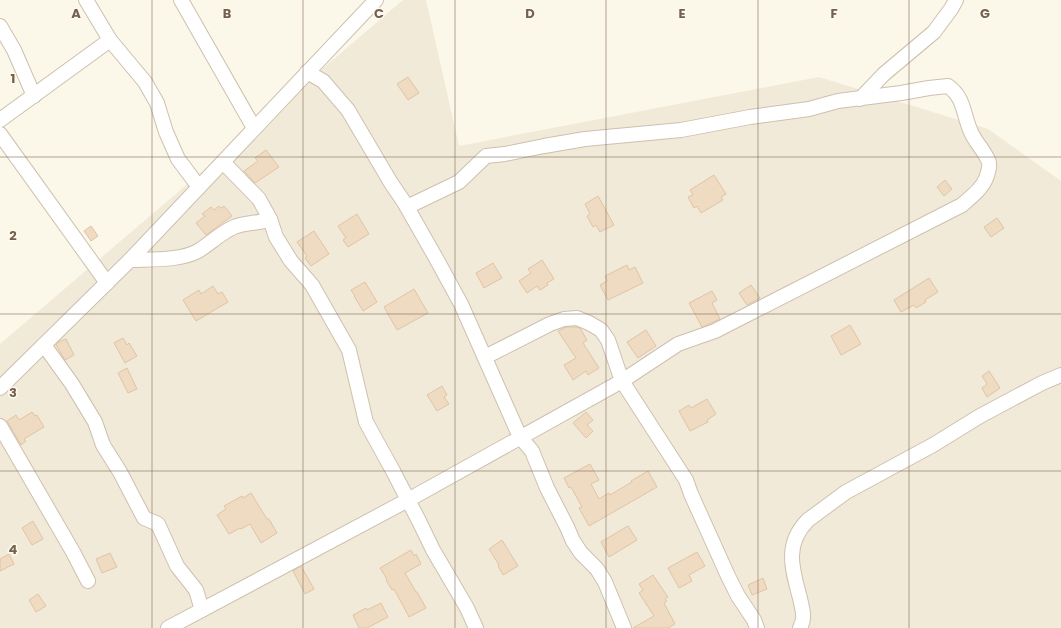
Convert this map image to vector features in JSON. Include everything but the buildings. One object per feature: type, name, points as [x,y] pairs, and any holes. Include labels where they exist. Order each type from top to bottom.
[{"type":"street","points":[[86,0],[110,40],[146,82],[157,103],[166,132],[178,159],[199,188]]},
{"type":"street","points":[[180,0],[254,128]]},
{"type":"street","points":[[0,388],[130,260],[376,0]]},
{"type":"street","points":[[860,99],[884,74],[934,32],[956,0]]},
{"type":"street","points":[[0,26],[14,50],[34,96]]},
{"type":"street","points":[[0,120],[110,40]]},
{"type":"street","points":[[307,72],[323,81],[348,110],[391,183],[407,206],[461,304],[520,436],[532,452],[547,488],[573,541],[581,553],[597,569],[605,582],[624,628]]},
{"type":"street","points":[[168,628],[408,500],[520,436],[622,381],[678,344],[715,331],[962,205],[982,186],[988,174],[989,167],[988,161],[970,130],[961,102],[956,93],[948,86],[838,101],[809,109],[750,117],[681,130],[586,139],[505,154],[486,156],[458,182],[407,206]]},
{"type":"street","points":[[0,134],[107,283]]},
{"type":"street","points":[[223,162],[259,199],[270,219],[276,237],[291,261],[312,285],[349,350],[366,422],[433,550],[464,602],[476,628]]},
{"type":"street","points":[[130,260],[187,256],[197,252],[223,232],[235,226],[263,222],[270,219]]},
{"type":"street","points":[[485,357],[550,324],[564,319],[577,318],[601,330],[608,340],[622,381],[686,480],[728,576],[738,596],[754,620],[757,628]]},
{"type":"street","points":[[44,345],[72,384],[95,422],[103,444],[120,472],[144,518],[158,524],[177,566],[196,590],[202,610]]},
{"type":"street","points":[[800,628],[803,622],[804,612],[796,585],[792,553],[795,538],[802,525],[846,492],[932,445],[980,416],[1042,383],[1061,375]]},
{"type":"street","points":[[0,426],[73,552],[88,581]]},
{"type":"shaded area","points":[[403,0],[426,0],[459,146],[819,77],[988,129],[1061,181],[1061,628],[0,628],[0,344]]}]
